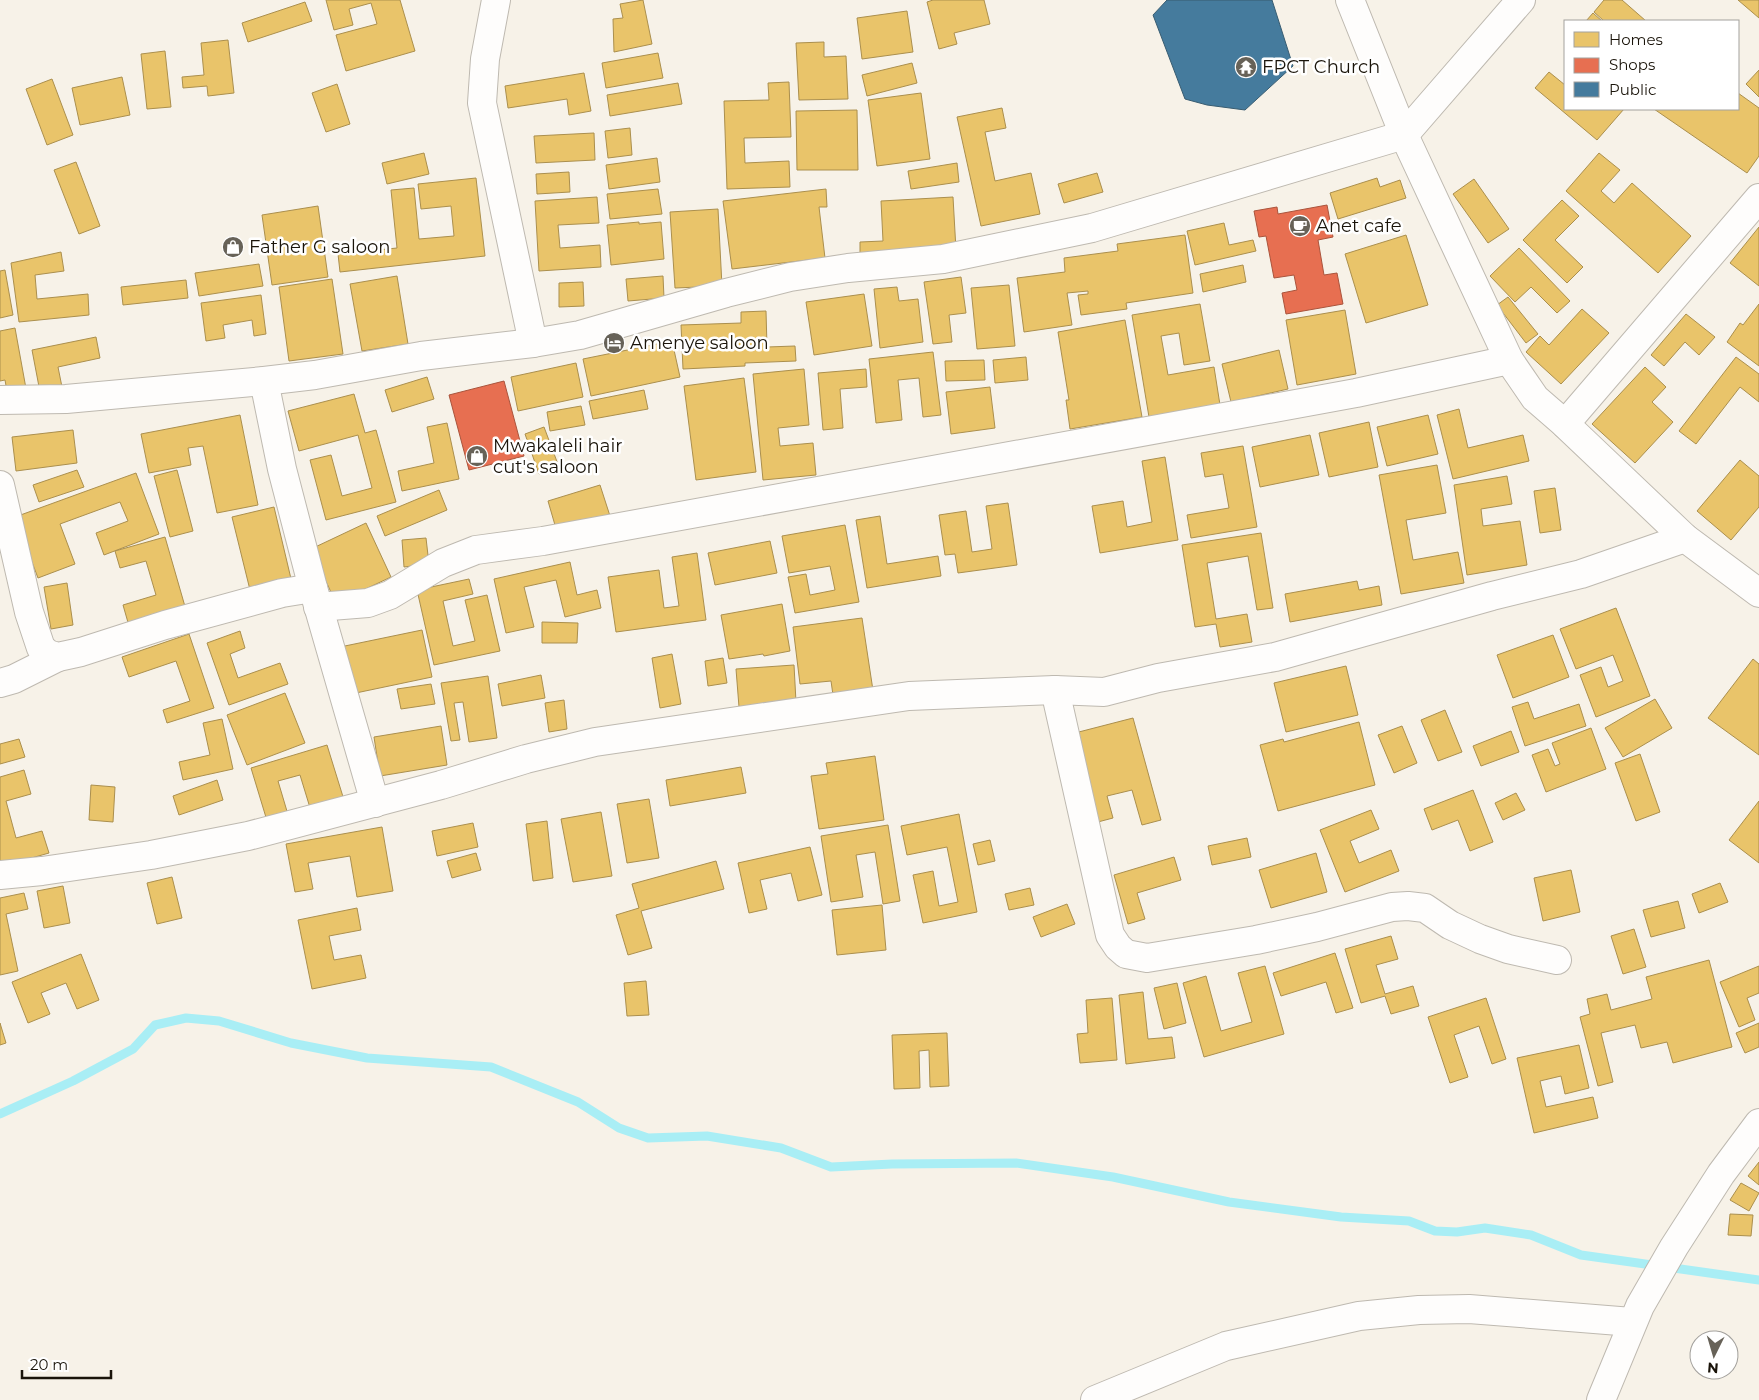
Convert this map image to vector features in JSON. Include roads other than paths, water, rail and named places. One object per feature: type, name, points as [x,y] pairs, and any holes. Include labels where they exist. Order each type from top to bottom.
[{"type":"street","points":[[496,0],[485,59],[482,103],[534,343]]},
{"type":"street","points":[[1350,0],[1404,135],[1509,360],[1535,398],[1685,538],[1759,593]]},
{"type":"street","points":[[0,400],[66,399],[264,381],[316,375],[421,356],[534,343],[590,332],[726,293],[790,277],[848,268],[943,259],[1092,228],[1404,135],[1522,0]]},
{"type":"street","points":[[1565,424],[1759,198]]},
{"type":"street","points":[[0,683],[58,657],[81,652],[165,625],[282,593],[368,603],[390,595],[443,563],[476,550],[543,541],[1346,395],[1509,360]]},
{"type":"street","points":[[264,381],[282,469],[316,598],[375,803]]},
{"type":"street","points":[[0,485],[29,612],[40,648],[48,654],[58,657]]},
{"type":"street","points":[[0,875],[42,871],[151,855],[248,836],[441,785],[526,759],[595,742],[909,696],[1055,690],[1104,692],[1158,678],[1275,657],[1492,596],[1581,574],[1685,538]]},
{"type":"street","points":[[1055,690],[1110,935],[1118,947],[1126,954],[1147,958],[1256,940],[1317,927],[1392,907],[1408,906],[1424,908],[1450,925],[1480,939],[1508,949],[1557,960]]},
{"type":"street","points":[[1602,1400],[1632,1322],[1652,1284],[1722,1174],[1759,1123]]},
{"type":"street","points":[[1095,1400],[1226,1346],[1359,1316],[1419,1310],[1469,1309],[1632,1322]]},
{"type":"waterway","points":[[0,1114],[73,1081],[133,1049],[155,1025],[186,1018],[219,1021],[291,1043],[367,1058],[491,1067],[578,1102],[619,1128],[648,1138],[707,1136],[781,1148],[831,1167],[892,1164],[1016,1163],[1113,1177],[1229,1202],[1341,1217],[1409,1221],[1435,1231],[1457,1232],[1485,1228],[1531,1235],[1581,1255],[1759,1280]]},
{"type":"place","name":"FPCT Church","points":[[1246,67]]},
{"type":"place","name":"Anet cafe","points":[[1300,226]]},
{"type":"place","name":"Father G saloon","points":[[233,247]]},
{"type":"place","name":"Amenye saloon","points":[[614,343]]},
{"type":"place","name":"Mwakaleli hair cut's saloon","points":[[477,456]]}]
